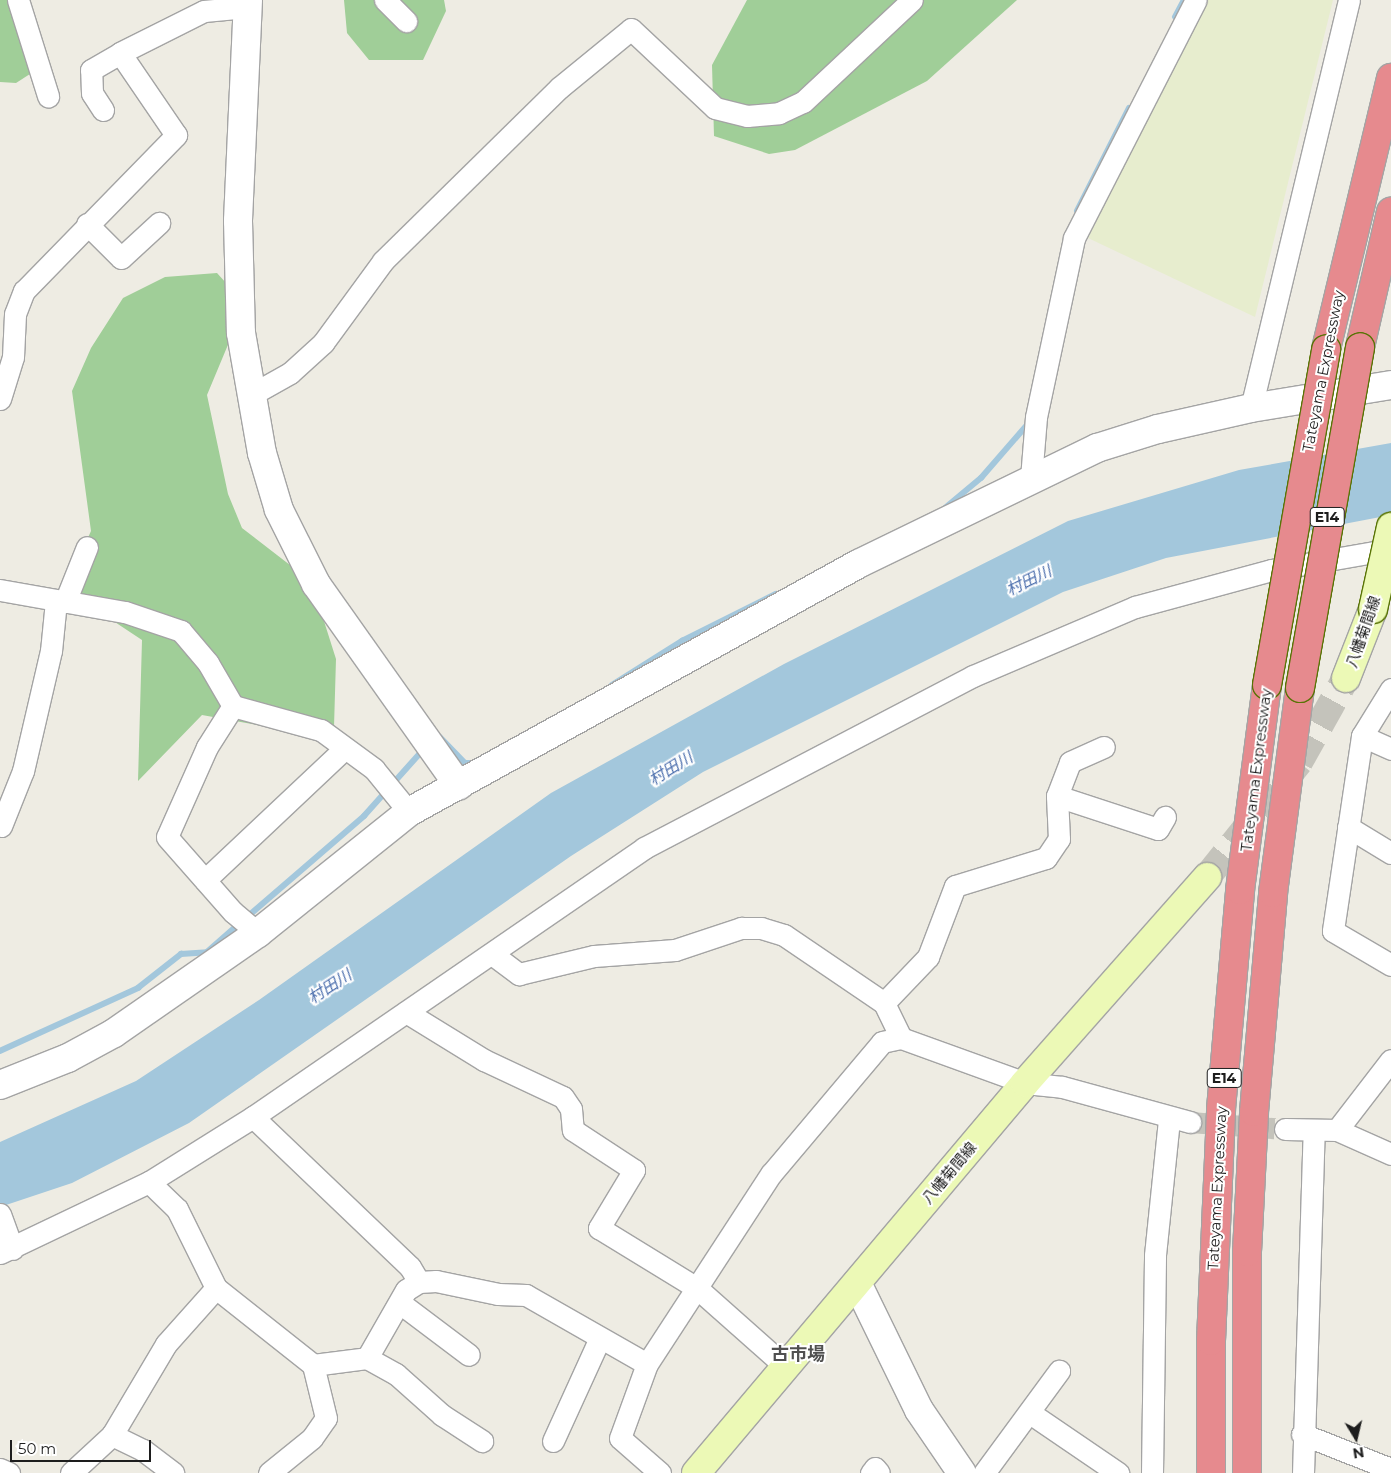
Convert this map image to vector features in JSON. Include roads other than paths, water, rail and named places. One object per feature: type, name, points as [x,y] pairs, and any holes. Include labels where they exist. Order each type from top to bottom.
[{"type":"highway","name":"Tateyama Expressway","points":[[1211,1473],[1211,1341],[1221,1109],[1240,890],[1267,685],[1326,349],[1391,78]]},
{"type":"highway","name":"E14","points":[[1247,1473],[1246,1252],[1254,1112],[1273,893],[1300,688],[1360,347],[1391,212]]},
{"type":"main road","name":"八幡菊間線","points":[[1346,678],[1373,609],[1391,527]]},
{"type":"main road","name":"八幡菊間線","points":[[696,1473],[1025,1083],[1207,877]]},
{"type":"street","points":[[18,0],[48,96]]},
{"type":"street","points":[[385,0],[406,21]]},
{"type":"street","points":[[249,396],[290,373],[323,343],[383,261],[559,88],[631,28],[715,108],[747,116],[779,113],[803,102],[912,0]]},
{"type":"street","points":[[1031,478],[1036,417],[1074,238],[1196,0]]},
{"type":"street","points":[[1251,408],[1342,3]]},
{"type":"street","points":[[103,110],[92,93],[92,70],[120,53],[204,11],[247,4],[238,221],[241,333],[249,396],[279,510],[297,551],[346,628],[459,786]]},
{"type":"street","points":[[0,399],[12,357],[15,314],[24,291],[87,224],[176,135],[120,53]]},
{"type":"street","points":[[87,224],[121,258],[159,223]]},
{"type":"street","points":[[0,1085],[68,1058],[114,1033],[258,933],[409,812],[858,564],[1031,478],[1140,434],[1251,408],[1391,385]]},
{"type":"street","points":[[1,826],[23,771],[61,601],[87,547]]},
{"type":"street","points":[[0,1214],[6,1251],[150,1182],[253,1117],[644,848],[814,756],[1048,641],[1135,606],[1253,575],[1391,548]]},
{"type":"street","points":[[0,590],[126,612],[181,630],[208,663],[233,706],[322,730],[374,769],[409,812]]},
{"type":"street","points":[[1391,689],[1362,736],[1332,931],[1391,965]]},
{"type":"street","points":[[233,706],[207,747],[168,836],[205,880],[258,933]]},
{"type":"street","points":[[1362,736],[1391,749]]},
{"type":"street","points":[[884,1003],[928,957],[954,886],[1046,858],[1059,839],[1057,796],[1070,762],[1104,747]]},
{"type":"street","points":[[205,880],[345,748]]},
{"type":"street","points":[[1057,796],[1158,829],[1165,818]]},
{"type":"street","points":[[1348,827],[1391,853]]},
{"type":"street","points":[[492,954],[519,974],[594,956],[676,950],[741,928],[761,928],[784,935],[884,1003],[901,1038]]},
{"type":"street","points":[[406,1012],[484,1060],[564,1097],[571,1109],[573,1130],[634,1170],[600,1228],[697,1288],[786,1367]]},
{"type":"street","points":[[660,1473],[620,1438],[647,1364],[771,1174],[882,1042],[901,1038],[1025,1083],[1062,1087],[1169,1119],[1190,1122]]},
{"type":"street","points":[[1337,1130],[1391,1060]]},
{"type":"street","points":[[253,1117],[410,1268],[419,1282]]},
{"type":"street","points":[[1152,1473],[1155,1255],[1169,1119]]},
{"type":"street","points":[[1285,1129],[1337,1130],[1391,1154]]},
{"type":"street","points":[[1302,1473],[1314,1130]]},
{"type":"street","points":[[150,1182],[177,1210],[216,1288],[313,1365],[326,1418],[312,1438],[269,1473]]},
{"type":"street","points":[[367,1358],[406,1290],[419,1282],[449,1282],[487,1293],[526,1295],[647,1364]]},
{"type":"street","points":[[857,1283],[919,1410],[962,1473]]},
{"type":"street","points":[[71,1473],[112,1436],[166,1344],[193,1309],[216,1288]]},
{"type":"street","points":[[400,1303],[469,1355]]},
{"type":"street","points":[[552,1441],[600,1338]]},
{"type":"street","points":[[313,1365],[367,1358],[396,1374],[442,1414],[482,1441]]},
{"type":"street","points":[[984,1473],[1030,1413],[1059,1371]]},
{"type":"street","points":[[1030,1413],[1118,1473]]},
{"type":"street","points":[[1302,1434],[1391,1469]]},
{"type":"street","points":[[112,1436],[143,1450],[173,1473]]},
{"type":"street","points":[[871,1473],[875,1468],[879,1473]]},
{"type":"street","points":[[0,1469],[9,1473]]},
{"type":"water","name":"村田川","points":[[1391,443],[1391,515],[1166,558],[1063,592],[703,772],[571,856],[189,1123],[72,1183],[0,1207],[0,1142],[136,1081],[259,1000],[551,793],[784,664],[1068,521],[1239,470]]},
{"type":"waterway","points":[[1175,17],[1184,0]]},
{"type":"waterway","points":[[1077,211],[1129,108]]},
{"type":"waterway","points":[[945,508],[981,478],[1027,425]]},
{"type":"waterway","points":[[612,685],[682,641],[776,594]]},
{"type":"waterway","points":[[440,737],[465,763],[474,763]]},
{"type":"waterway","points":[[246,918],[364,816],[424,749]]},
{"type":"waterway","points":[[0,1051],[138,988],[181,954],[207,952],[239,924]]},
{"type":"tunnel","points":[[1207,877],[1299,762],[1346,678]]},
{"type":"tunnel","points":[[1190,1122],[1285,1129]]},
{"type":"district","name":"古市場","points":[[798,1354]]}]
